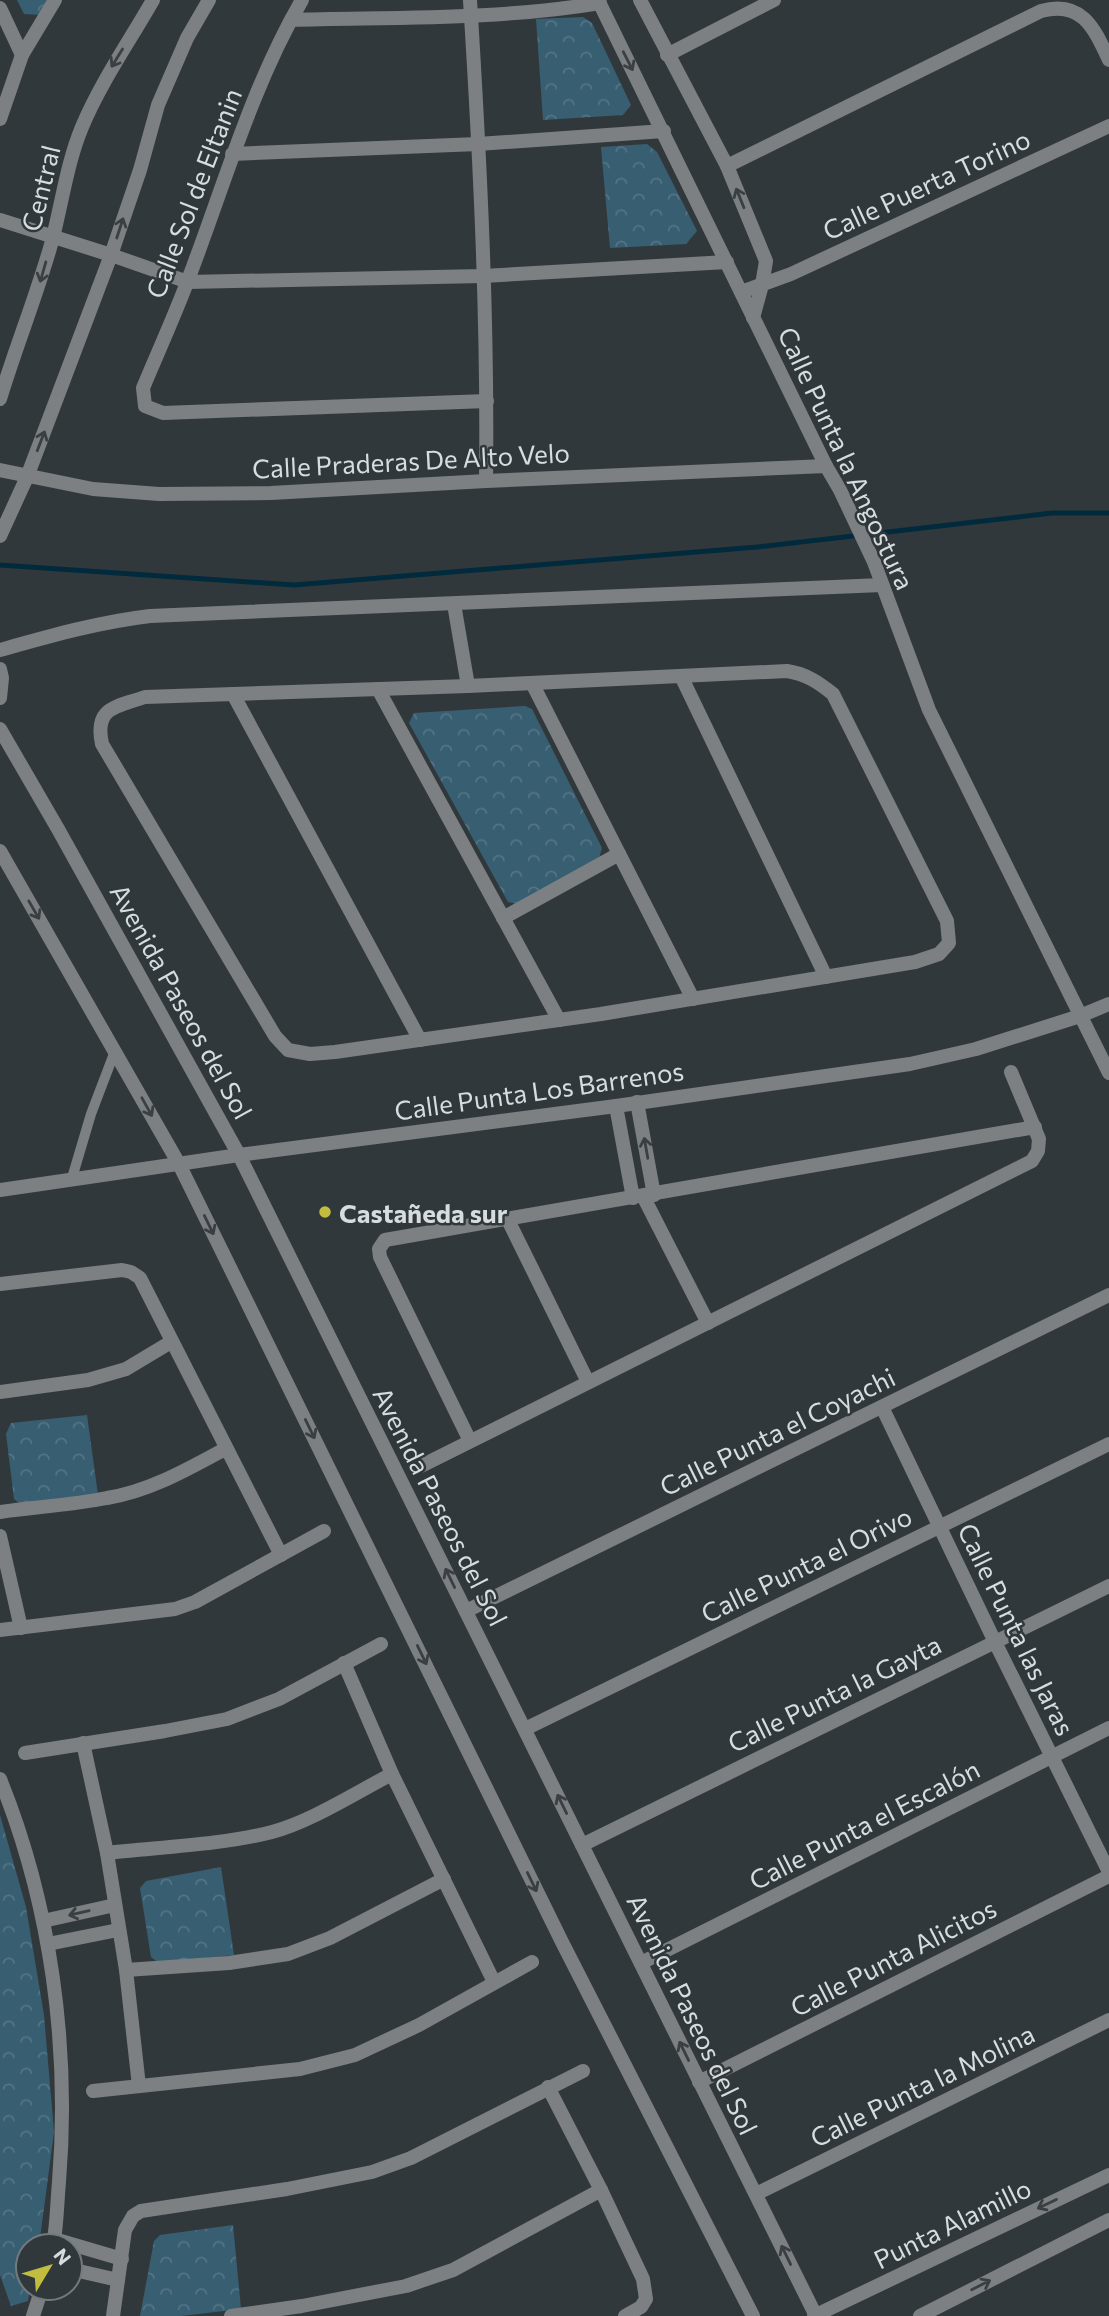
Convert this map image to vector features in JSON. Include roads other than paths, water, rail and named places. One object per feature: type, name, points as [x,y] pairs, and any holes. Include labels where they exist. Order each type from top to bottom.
[{"type":"street","points":[[0,119],[22,55],[55,0]]},
{"type":"street","name":"Central","points":[[0,399],[38,290],[63,188],[81,129],[104,79],[152,0]]},
{"type":"street","points":[[0,536],[27,477],[111,255],[140,170],[158,105],[187,38],[209,0]]},
{"type":"street","name":"Calle Sol de Eltanin","points":[[302,0],[265,74],[232,154],[188,282],[143,388],[145,406],[163,413],[487,401]]},
{"type":"street","points":[[470,0],[483,275],[487,401],[486,481]]},
{"type":"street","points":[[640,0],[727,166],[766,261],[753,318]]},
{"type":"street","points":[[667,55],[774,0]]},
{"type":"street","points":[[291,20],[471,15],[569,8],[599,2]]},
{"type":"street","name":"Calle Punta la Angostura","points":[[599,2],[840,490],[874,562],[929,710],[1109,1073]]},
{"type":"street","points":[[727,166],[1053,7],[1071,9],[1084,17],[1096,33],[1109,60]]},
{"type":"street","points":[[0,8],[22,55]]},
{"type":"street","name":"Calle Puerta Torino","points":[[741,292],[791,274],[1109,126]]},
{"type":"street","points":[[232,154],[478,144],[663,131]]},
{"type":"street","points":[[0,220],[188,282],[483,275],[727,262]]},
{"type":"street","name":"Calle Praderas De Alto Velo","points":[[0,470],[93,489],[159,494],[271,493],[826,466]]},
{"type":"street","points":[[0,650],[76,628],[150,615],[882,585]]},
{"type":"street","points":[[454,604],[468,686]]},
{"type":"street","points":[[0,669],[0,698]]},
{"type":"street","points":[[787,671],[803,674],[833,694],[947,921],[949,943],[939,954],[915,962],[693,999],[335,1052],[310,1054],[288,1050],[275,1036],[102,744],[99,729],[103,715],[116,707],[145,697],[468,686],[787,671]]},
{"type":"street","points":[[681,677],[826,977]]},
{"type":"street","points":[[532,683],[693,999]]},
{"type":"street","points":[[378,689],[559,1020]]},
{"type":"street","points":[[233,694],[420,1040]]},
{"type":"street","name":"Avenida Paseos del Sol","points":[[0,729],[239,1155],[815,2316]]},
{"type":"street","points":[[0,850],[179,1164],[568,1954],[752,2316]]},
{"type":"street","points":[[503,918],[619,854]]},
{"type":"street","name":"Calle Punta Los Barrenos","points":[[0,1189],[910,1064],[976,1049],[1109,1004]]},
{"type":"street","points":[[421,1466],[1032,1161],[1038,1151],[1039,1139],[1011,1072]]},
{"type":"street","points":[[637,1102],[643,1196]]},
{"type":"street","points":[[616,1106],[643,1196],[708,1322]]},
{"type":"street","points":[[470,1441],[380,1257],[379,1249],[385,1240],[1035,1127]]},
{"type":"street","points":[[508,1220],[588,1382]]},
{"type":"street","points":[[0,1284],[122,1270],[140,1278],[281,1555]]},
{"type":"street","name":"Calle Punta el Coyachi","points":[[466,1611],[1109,1295]]},
{"type":"street","points":[[0,1392],[88,1380],[126,1369],[171,1342]]},
{"type":"street","name":"Calle Punta las Jaras","points":[[882,1407],[1109,1874]]},
{"type":"street","name":"Calle Punta el Orivo","points":[[525,1729],[1109,1444]]},
{"type":"street","points":[[0,1512],[121,1495],[179,1474],[225,1448]]},
{"type":"street","points":[[0,1630],[175,1609],[195,1602],[324,1531]]},
{"type":"street","points":[[0,1536],[21,1628]]},
{"type":"street","name":"Calle Punta la Gayta","points":[[582,1845],[1109,1586]]},
{"type":"street","points":[[25,1753],[227,1719],[279,1699],[381,1644]]},
{"type":"street","points":[[344,1663],[392,1774],[494,1982]]},
{"type":"street","name":"Calle Punta el Escalón","points":[[641,1963],[1109,1728]]},
{"type":"street","points":[[83,1743],[107,1853],[126,1970],[139,2085]]},
{"type":"street","points":[[107,1853],[273,1832],[299,1822],[392,1774]]},
{"type":"street","points":[[0,1779],[15,1814],[43,1921],[63,2066],[63,2137],[55,2232]]},
{"type":"street","name":"Calle Punta Alicitos","points":[[699,2082],[1109,1874]]},
{"type":"street","points":[[126,1970],[229,1963],[288,1954],[330,1938],[444,1879]]},
{"type":"street","points":[[43,1921],[115,1905]]},
{"type":"street","points":[[48,1944],[118,1930]]},
{"type":"street","points":[[93,2091],[300,2069],[355,2056],[419,2025],[532,1962]]},
{"type":"street","name":"Calle Punta la Molina","points":[[756,2194],[1109,2020]]},
{"type":"street","points":[[113,2316],[125,2230],[133,2216],[141,2211],[287,2189],[372,2172],[411,2158],[583,2071]]},
{"type":"street","points":[[548,2087],[643,2280],[646,2299],[640,2307],[625,2316]]},
{"type":"street","name":"Punta Alamillo","points":[[815,2316],[1109,2175]]},
{"type":"street","points":[[230,2316],[302,2306],[406,2286],[453,2270],[601,2190]]},
{"type":"street","points":[[920,2316],[1109,2220]]},
{"type":"street","points":[[84,2250],[122,2259]]},
{"type":"street","points":[[84,2272],[118,2280]]},
{"type":"lane","points":[[72,1178],[91,1114],[115,1051]]},
{"type":"waterway","points":[[0,565],[294,585],[757,547],[1052,513],[1109,513]]},
{"type":"place","name":"Castañeda sur","points":[[325,1212]]}]
